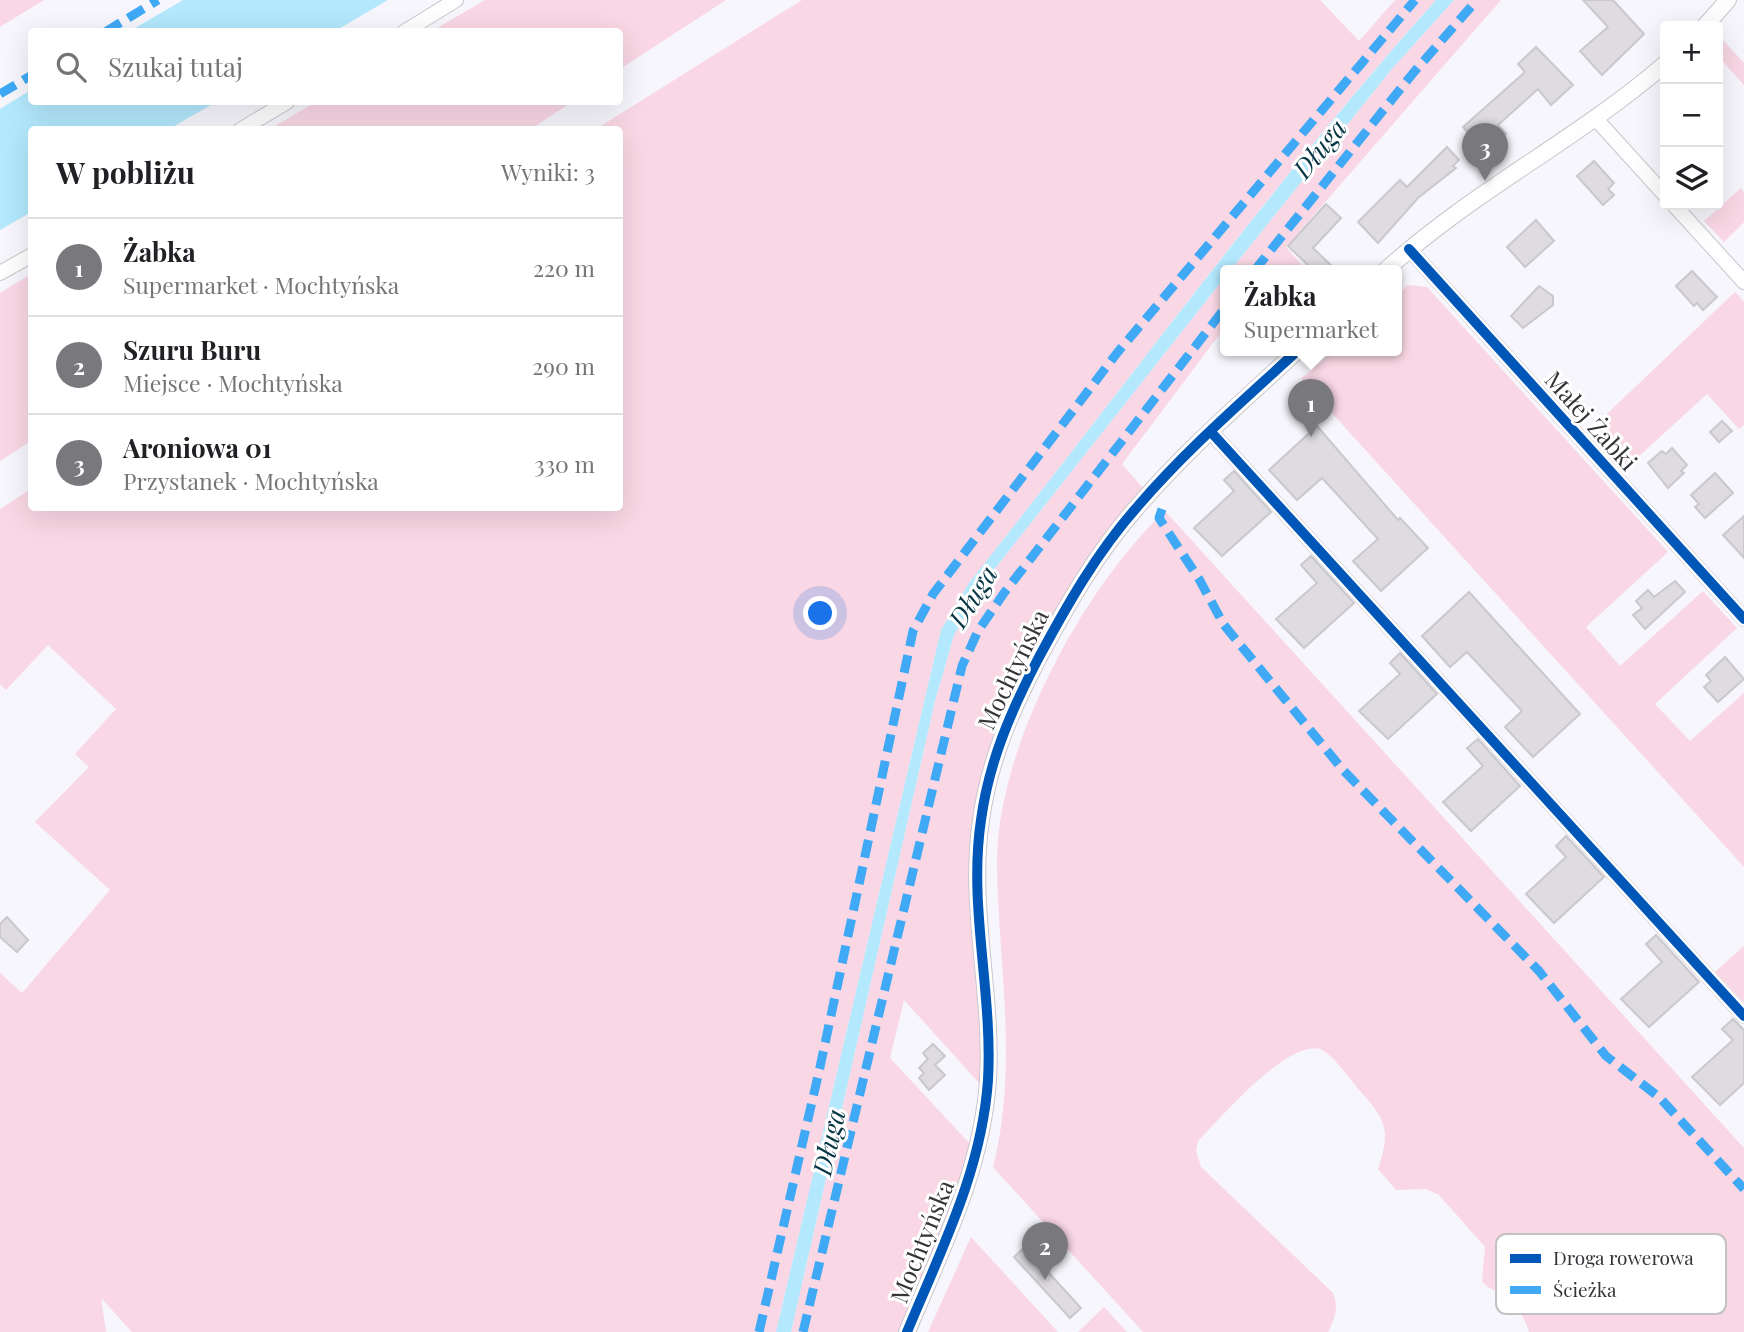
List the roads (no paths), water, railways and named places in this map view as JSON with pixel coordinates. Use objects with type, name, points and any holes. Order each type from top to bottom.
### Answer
[{"type":"street","points":[[410,28],[456,0]]},
{"type":"street","points":[[1709,21],[1728,0]]},
{"type":"street","points":[[1391,265],[1409,248],[1595,118],[1660,68]]},
{"type":"street","points":[[247,126],[282,105]]},
{"type":"street","points":[[1595,118],[1660,190]]},
{"type":"street","points":[[1679,210],[1744,282]]},
{"type":"street","name":"Małej Żabki","points":[[1409,248],[1744,619]]},
{"type":"street","points":[[0,273],[28,257]]},
{"type":"street","name":"Mochtyńska","points":[[907,1332],[965,1194],[984,1117],[988,1031],[978,855],[987,784],[999,742],[1015,703],[1056,625],[1097,559],[1138,506],[1292,356]]},
{"type":"street","points":[[1211,432],[1744,1016]]},
{"type":"water","points":[[183,0],[388,0],[340,28],[135,28]]},
{"type":"water","name":"Długa","points":[[1436,0],[1454,0],[1391,70],[1235,265],[1220,265],[1220,283],[989,576],[954,635],[935,701],[791,1332],[776,1332],[941,630],[969,583],[1198,288],[1375,70]]},
{"type":"water","points":[[28,92],[28,105],[211,105],[174,126],[28,126],[28,214],[0,230],[0,109]]},
{"type":"place","name":"Aroniowa 01","points":[[1485,181]]},
{"type":"place","name":"Żabka","points":[[1311,437]]},
{"type":"place","name":"Szuru Buru","points":[[1045,1280]]}]
